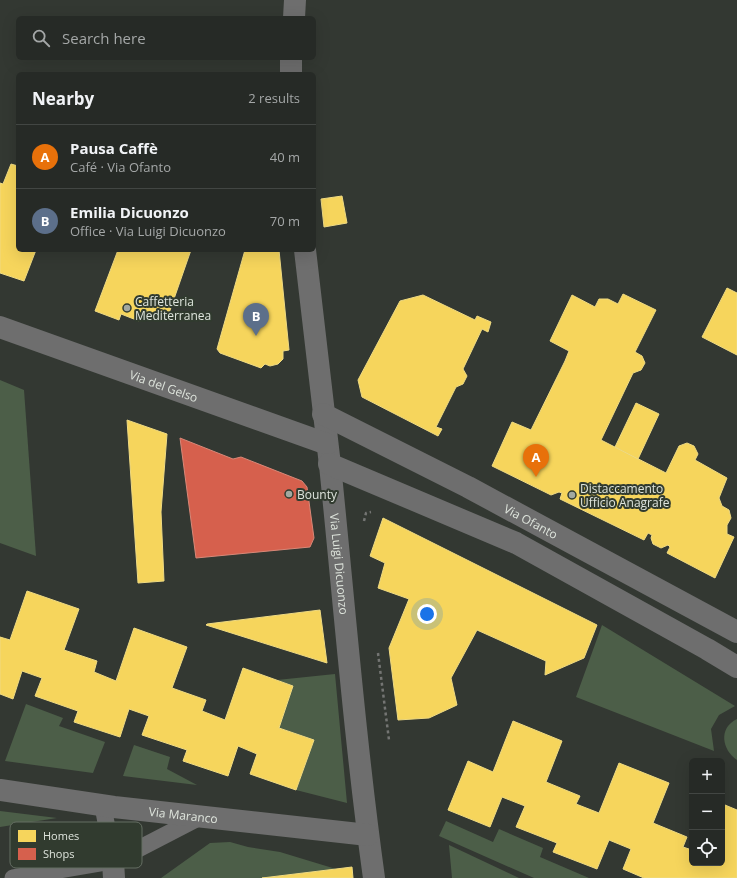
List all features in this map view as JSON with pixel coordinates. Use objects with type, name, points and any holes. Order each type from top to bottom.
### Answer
[{"type":"street","points":[[294,16],[295,0]]},
{"type":"street","points":[[291,60],[291,72]]},
{"type":"street","name":"Via Luigi Dicuonzo","points":[[305,252],[368,835],[374,878]]},
{"type":"street","name":"Via del Gelso","points":[[0,327],[328,454]]},
{"type":"street","name":"Via Ofanto","points":[[323,414],[468,487],[728,627]]},
{"type":"street","points":[[328,454],[516,543],[737,667]]},
{"type":"street","points":[[707,649],[728,627]]},
{"type":"street","name":"Via Maranco","points":[[0,790],[103,806],[368,835]]},
{"type":"lane","points":[[103,806],[106,822]]},
{"type":"lane","points":[[142,847],[202,816]]},
{"type":"lane","points":[[13,878],[113,869]]},
{"type":"path","points":[[364,526],[366,514],[372,512]]},
{"type":"path","points":[[377,648],[389,740]]},
{"type":"green space","points":[[0,380],[24,390],[36,556],[0,543]]},
{"type":"green space","points":[[602,625],[735,706],[719,715],[711,729],[714,751],[576,697]]},
{"type":"green space","points":[[335,674],[347,803],[296,790],[314,740],[279,728],[293,686],[277,680]]},
{"type":"green space","points":[[26,704],[63,718],[59,726],[105,742],[93,773],[5,761]]},
{"type":"green space","points":[[737,719],[737,760],[728,751],[724,739],[727,728]]},
{"type":"green space","points":[[134,745],[170,757],[167,769],[197,785],[123,776]]},
{"type":"green space","points":[[0,811],[57,818],[32,822],[10,822],[10,825],[0,827]]},
{"type":"green space","points":[[446,821],[493,842],[499,829],[543,848],[540,857],[589,878],[534,878],[439,836]]},
{"type":"green space","points":[[230,842],[248,847],[280,852],[336,869],[262,878],[161,878],[210,843]]},
{"type":"green space","points":[[449,845],[519,878],[452,878]]},
{"type":"building: Homes","points":[[11,164],[16,165],[16,252],[35,252],[24,281],[0,273],[0,183],[3,184]]},
{"type":"building: Homes","points":[[342,196],[347,223],[324,227],[321,199]]},
{"type":"building: Homes","points":[[117,252],[190,252],[167,319],[143,311],[139,321],[121,314],[119,320],[95,311]]},
{"type":"building: Homes","points":[[244,252],[279,252],[289,350],[283,351],[283,359],[278,364],[270,366],[265,364],[261,368],[220,353],[217,349]]},
{"type":"building: Homes","points":[[727,288],[737,293],[737,355],[702,337]]},
{"type":"building: Homes","points":[[623,294],[656,310],[635,352],[642,356],[645,363],[641,370],[633,373],[601,440],[666,473],[679,446],[687,443],[694,446],[698,454],[695,460],[727,478],[719,498],[722,506],[729,510],[731,518],[727,525],[727,534],[734,537],[715,578],[667,553],[670,547],[668,545],[661,548],[653,544],[651,538],[652,535],[648,533],[644,540],[560,499],[562,493],[559,492],[551,495],[492,466],[512,422],[531,430],[565,361],[569,351],[550,341],[572,295],[595,307],[599,299],[608,299],[618,304]]},
{"type":"building: Homes","points":[[423,295],[475,320],[477,316],[491,322],[488,332],[482,329],[463,369],[467,376],[463,384],[456,387],[436,427],[442,429],[438,436],[362,397],[358,380],[400,301]]},
{"type":"building: Homes","points":[[636,403],[659,414],[638,459],[615,447]]},
{"type":"building: Homes","points":[[127,420],[167,434],[161,512],[164,581],[138,583]]},
{"type":"building: Homes","points":[[383,518],[597,625],[584,658],[545,675],[546,661],[477,630],[451,678],[457,705],[429,718],[398,720],[389,648],[409,599],[378,588],[385,563],[370,556]]},
{"type":"building: Homes","points":[[27,591],[79,609],[64,650],[97,661],[94,672],[116,681],[134,628],[187,647],[172,688],[206,700],[202,711],[225,720],[243,668],[293,686],[279,728],[314,740],[296,790],[250,774],[257,754],[238,746],[228,776],[183,761],[187,750],[142,735],[149,716],[129,709],[120,737],[74,722],[78,711],[35,696],[42,678],[22,671],[13,699],[0,694],[0,637],[10,640]]},
{"type":"building: Homes","points":[[320,610],[327,663],[206,625],[207,624]]},
{"type":"building: Homes","points":[[513,721],[562,741],[546,782],[580,796],[576,804],[599,813],[619,763],[669,783],[653,823],[687,837],[683,847],[689,849],[689,866],[725,866],[725,805],[737,810],[737,878],[644,878],[623,869],[631,849],[609,840],[597,869],[553,852],[557,843],[516,827],[525,806],[502,797],[490,827],[448,810],[468,761],[493,772]]},
{"type":"building: Homes","points":[[352,867],[353,878],[262,878],[336,869]]},
{"type":"building: Shops","points":[[180,438],[233,459],[241,457],[302,481],[307,487],[314,538],[310,547],[196,558]]},
{"type":"place","name":"Caffetteria Mediterranea","points":[[127,308]]},
{"type":"place","name":"Emilia Dicuonzo","points":[[256,336]]},
{"type":"place","name":"Pausa Caffè","points":[[536,477]]},
{"type":"place","name":"Bounty","points":[[289,494]]},
{"type":"place","name":"Distaccamento Ufficio Anagrafe","points":[[572,495]]}]
